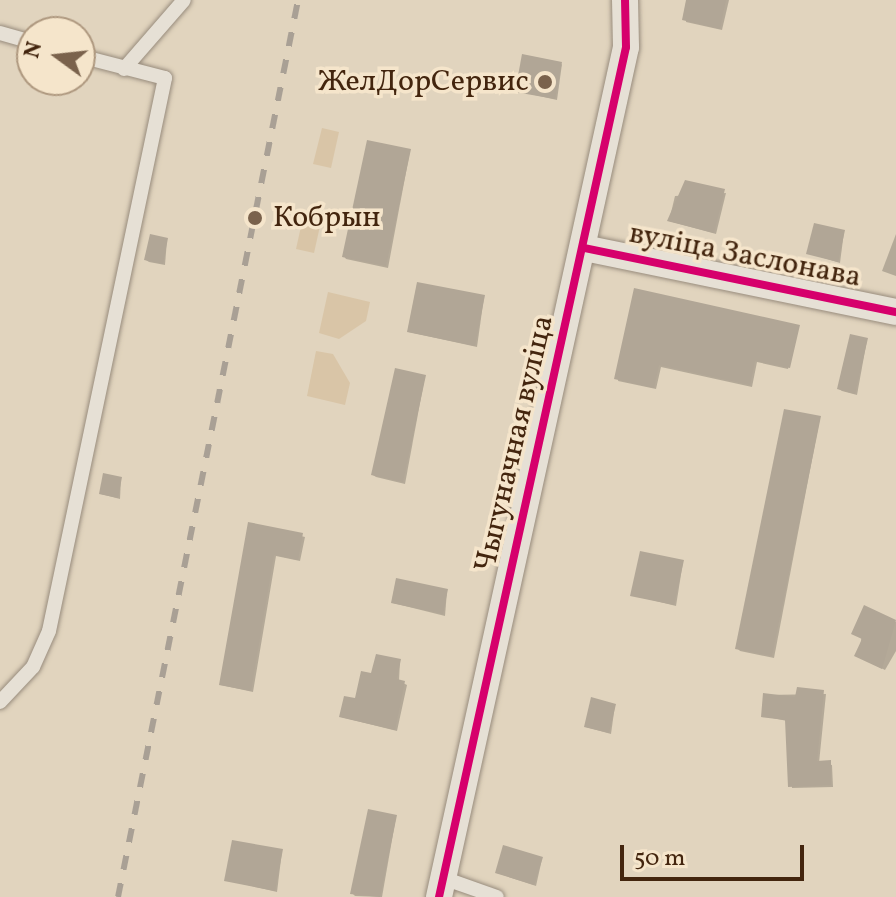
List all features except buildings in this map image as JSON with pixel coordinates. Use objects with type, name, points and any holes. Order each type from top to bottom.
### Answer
[{"type":"street","name":"Чыгуначная вуліца","points":[[441,888],[626,47],[625,0]]},
{"type":"street","name":"вуліца Заслонава","points":[[584,248],[896,312]]},
{"type":"lane","points":[[124,69],[184,0]]},
{"type":"lane","points":[[0,702],[33,667],[49,631],[165,78],[96,61]]},
{"type":"lane","points":[[441,888],[497,897]]},
{"type":"shaded area","points":[[322,128],[339,132],[331,168],[313,164]]},
{"type":"shaded area","points":[[304,213],[322,217],[314,253],[296,249]]},
{"type":"shaded area","points":[[328,292],[370,302],[366,321],[339,339],[319,333]]},
{"type":"shaded area","points":[[316,351],[333,354],[350,383],[345,405],[307,396]]},
{"type":"railway","points":[[118,897],[298,0]]},
{"type":"cycle path","points":[[439,897],[626,47],[625,0]]},
{"type":"cycle path","points":[[584,248],[896,312]]},
{"type":"place","name":"ЖелДорСервис","points":[[545,82]]},
{"type":"place","name":"Кобрын","points":[[255,218]]}]
